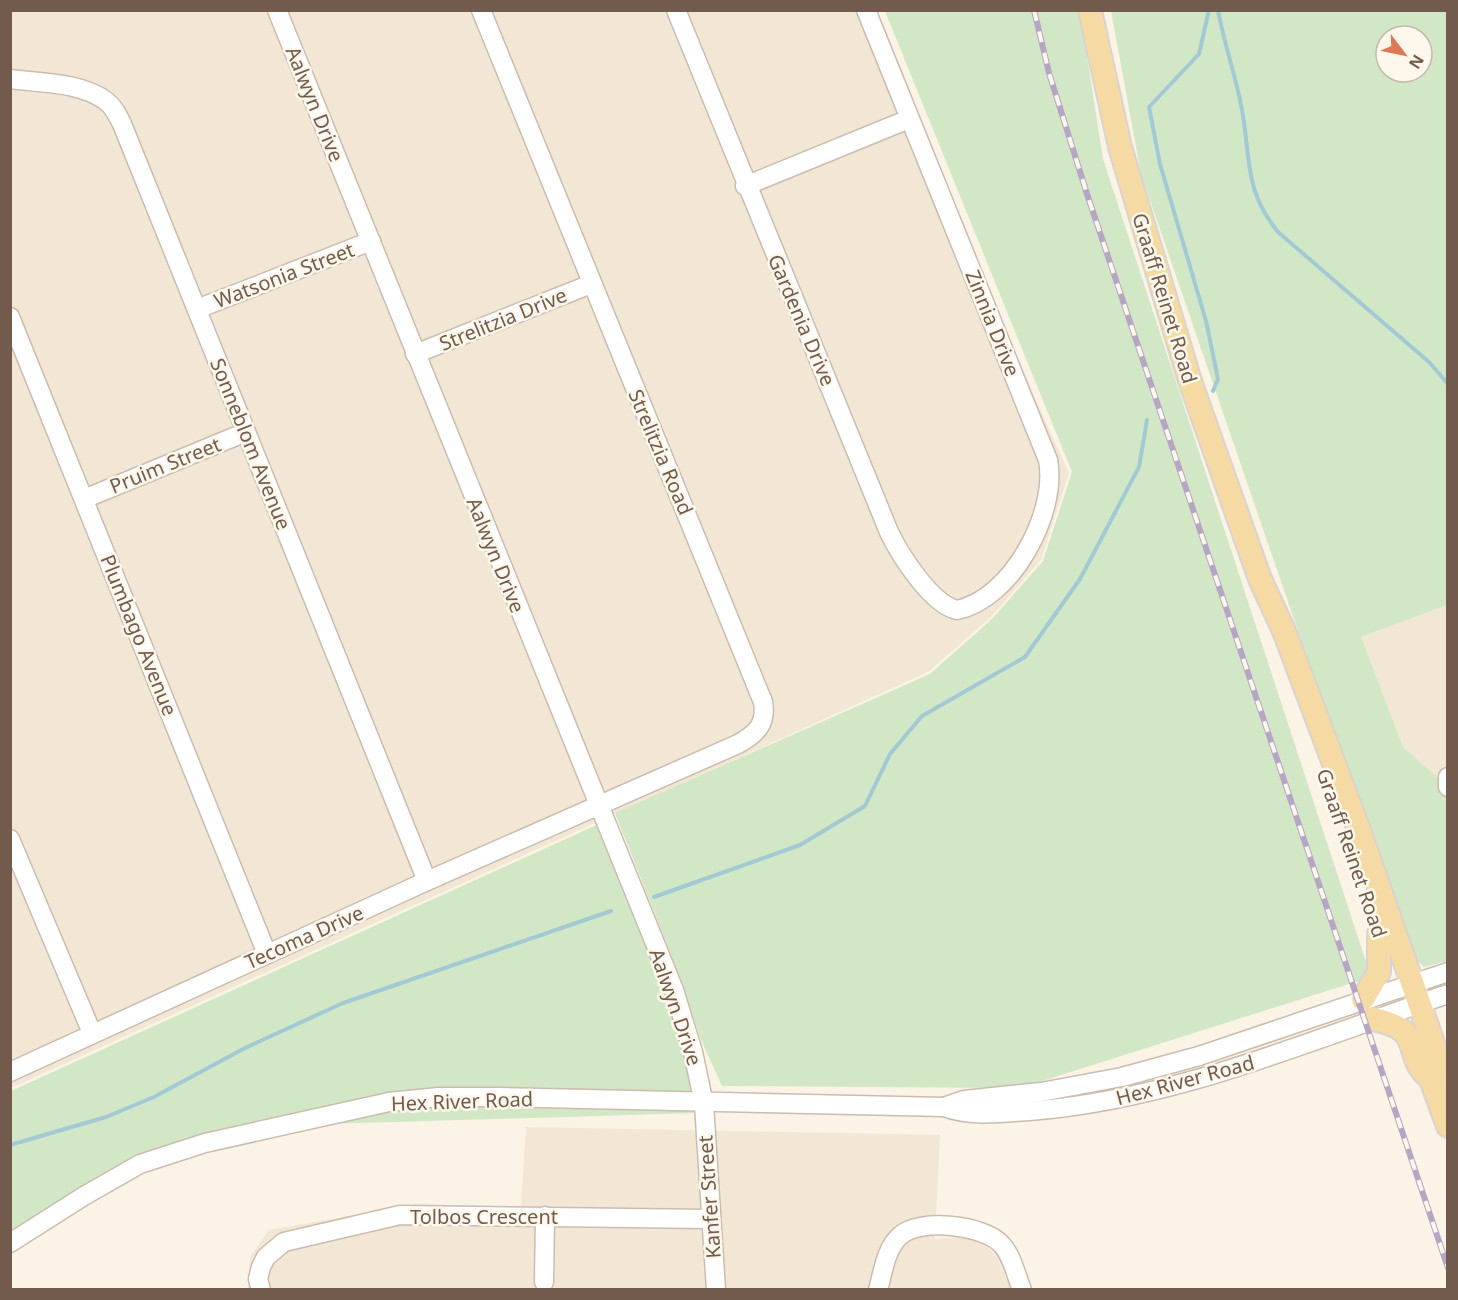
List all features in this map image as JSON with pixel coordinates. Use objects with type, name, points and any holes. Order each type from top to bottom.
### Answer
[{"type":"main road","name":"Graaff Reinet Road","points":[[1090,10],[1120,147],[1190,381],[1260,579],[1284,631],[1315,713],[1439,1082],[1448,1126]]},
{"type":"main road","name":"Graaff Reinet Road","points":[[1260,579],[1267,608],[1379,934],[1405,984]]},
{"type":"main road","points":[[1363,999],[1378,972],[1379,934]]},
{"type":"main road","points":[[1373,1020],[1391,1023],[1404,1031],[1413,1043],[1422,1070],[1439,1082]]},
{"type":"street","name":"Aalwyn Drive","points":[[277,10],[674,990],[693,1052],[704,1104]]},
{"type":"street","name":"Strelitzia Road","points":[[481,10],[591,284],[683,502],[765,711],[761,726],[750,737],[599,807]]},
{"type":"street","name":"Gardenia Drive","points":[[676,10],[889,532],[906,561],[928,588],[945,605],[957,610]]},
{"type":"street","name":"Zinnia Drive","points":[[866,10],[1048,460],[1050,472],[1048,490],[1039,522],[1024,558],[975,603],[957,610]]},
{"type":"street","name":"Sonneblom Avenue","points":[[10,79],[81,90],[107,101],[113,108],[197,309],[427,881]]},
{"type":"street","points":[[746,186],[909,119]]},
{"type":"street","name":"Watsonia Street","points":[[197,309],[371,241]]},
{"type":"street","name":"Strelitzia Drive","points":[[415,354],[591,284]]},
{"type":"street","name":"Plumbago Avenue","points":[[10,317],[267,954]]},
{"type":"street","name":"Pruim Street","points":[[84,498],[246,432]]},
{"type":"street","name":"Tecoma Drive","points":[[10,1072],[427,881],[599,807]]},
{"type":"street","points":[[10,839],[17,875],[92,1033]]},
{"type":"street","name":"Hex River Road","points":[[10,1243],[140,1164],[205,1143],[346,1110],[389,1102],[439,1097],[944,1107],[964,1100],[1041,1092],[1122,1077],[1199,1056],[1405,984],[1448,972]]},
{"type":"street","name":"Hex River Road","points":[[944,1107],[962,1114],[992,1114],[1045,1110],[1149,1094],[1201,1079],[1448,994]]},
{"type":"street","name":"Kanfer Street","points":[[704,1104],[716,1290]]},
{"type":"street","name":"Tolbos Crescent","points":[[261,1290],[258,1278],[261,1267],[266,1257],[284,1242],[415,1214],[710,1219]]},
{"type":"street","points":[[544,1282],[545,1216]]},
{"type":"street","points":[[878,1290],[895,1242],[912,1228],[925,1226],[972,1229],[995,1239],[1008,1254],[1022,1290]]},
{"type":"shaded area","points":[[10,11],[866,11],[909,119],[1069,473],[1041,560],[991,617],[928,672],[11,1088]]},
{"type":"shaded area","points":[[1447,605],[1447,786],[1403,747],[1361,637]]},
{"type":"shaded area","points":[[526,1127],[940,1135],[935,1239],[979,1235],[997,1258],[1012,1289],[249,1290],[250,1257],[269,1230],[417,1204],[521,1207]]},
{"type":"green space","points":[[885,11],[1080,11],[1103,159],[1371,977],[1020,1088],[722,1086],[701,1040],[681,980],[615,813],[930,674],[992,619],[1043,561],[1072,472]]},
{"type":"green space","points":[[1111,11],[1447,11],[1447,605],[1361,637],[1403,747],[1447,786],[1447,961],[1424,967],[1408,951],[1141,174]]},
{"type":"green space","points":[[603,822],[685,1048],[697,1113],[231,1127],[11,1238],[11,1091]]},
{"type":"waterway","points":[[1209,10],[1199,54],[1149,107],[1160,164],[1206,321],[1218,379],[1213,391]]},
{"type":"waterway","points":[[1218,10],[1239,97],[1254,188],[1267,217],[1278,232],[1429,362],[1448,384]]},
{"type":"waterway","points":[[654,897],[800,845],[865,806],[890,754],[922,716],[1025,657],[1080,579],[1139,467],[1147,420]]},
{"type":"waterway","points":[[10,1145],[106,1117],[154,1097],[245,1048],[343,1003],[611,911]]},
{"type":"railway","points":[[1034,10],[1049,73],[1088,197],[1448,1268]]}]
